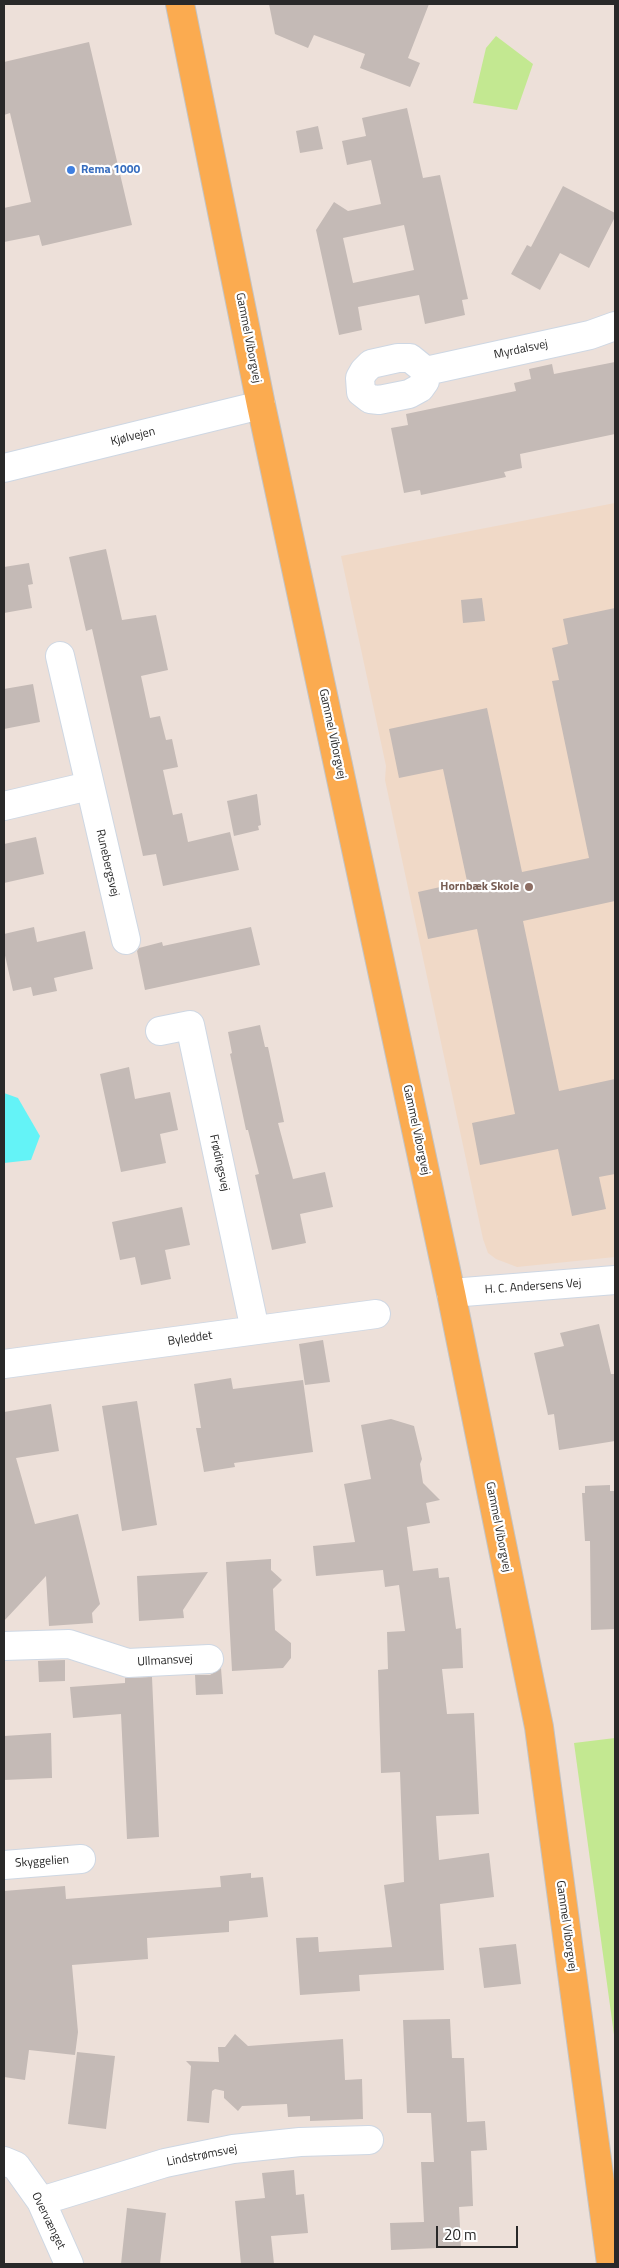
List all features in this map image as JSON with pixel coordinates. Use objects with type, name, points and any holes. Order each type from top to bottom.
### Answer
[{"type":"main road","name":"Gammel Viborgvej","points":[[180,4],[261,405],[451,1293],[539,1727],[611,2264]]},
{"type":"street","name":"Myrdalsvej","points":[[426,371],[590,335],[615,326]]},
{"type":"street","name":"Kjølvejen","points":[[4,468],[261,405]]},
{"type":"street","name":"Runebergsvej","points":[[60,656],[126,940]]},
{"type":"street","points":[[4,806],[89,786]]},
{"type":"street","name":"Frødingsvej","points":[[160,1031],[190,1025],[255,1330]]},
{"type":"street","name":"H. C. Andersens Vej","points":[[451,1293],[615,1280]]},
{"type":"street","name":"Byleddet","points":[[4,1364],[376,1314]]},
{"type":"street","name":"Ullmansvej","points":[[4,1646],[69,1644],[128,1663],[210,1659]]},
{"type":"street","name":"Skyggelien","points":[[4,1865],[81,1859]]},
{"type":"street","name":"Lindstrømsvej","points":[[40,2201],[165,2163],[233,2149],[300,2142],[368,2140]]},
{"type":"street","name":"Overvænget","points":[[4,2161],[16,2166],[40,2201],[69,2264]]},
{"type":"shaded area","points":[[615,503],[615,1257],[517,1267],[496,1259],[488,1253],[483,1239],[385,780],[386,766],[341,556]]},
{"type":"green space","points":[[496,36],[533,64],[517,110],[473,103],[486,48]]},
{"type":"green space","points":[[615,1738],[615,2042],[574,1743]]},
{"type":"water","points":[[4,1093],[18,1098],[40,1136],[31,1160],[4,1163]]},
{"type":"building","points":[[269,4],[429,4],[408,58],[420,63],[410,87],[360,68],[365,54],[314,35],[308,48],[275,34]]},
{"type":"building","name":"Rema 1000","points":[[89,42],[132,225],[42,246],[39,235],[4,242],[4,208],[31,202],[10,113],[4,115],[4,62]]},
{"type":"building","points":[[407,108],[423,178],[440,175],[468,299],[462,300],[465,315],[425,324],[419,295],[358,307],[362,330],[339,335],[316,230],[334,202],[348,211],[381,204],[371,160],[347,165],[342,141],[366,136],[362,118]],"holes":[[[404,225],[414,270],[353,283],[343,238]]]},
{"type":"building","points":[[318,126],[323,149],[300,153],[296,131]]},
{"type":"building","points":[[563,186],[615,213],[615,217],[589,268],[560,253],[540,290],[511,274],[527,245],[531,247]]},
{"type":"building","points":[[615,362],[615,434],[520,454],[522,468],[504,472],[506,477],[421,495],[420,490],[404,493],[391,428],[408,425],[406,414],[516,391],[514,383],[531,379],[529,369],[552,364],[554,374]]},
{"type":"building","points":[[106,549],[122,620],[156,615],[168,670],[141,676],[150,718],[160,716],[166,740],[172,739],[178,767],[163,770],[173,815],[182,813],[188,842],[230,832],[239,870],[163,886],[156,854],[143,856],[92,629],[86,631],[69,557]]},
{"type":"building","points":[[29,563],[33,584],[28,585],[32,608],[4,613],[4,567]]},
{"type":"building","points":[[482,598],[485,621],[463,623],[461,600]]},
{"type":"building","name":"Hornbæk Skole","points":[[615,608],[615,901],[523,921],[559,1091],[615,1079],[615,1174],[599,1177],[606,1209],[572,1216],[558,1149],[480,1165],[472,1123],[515,1114],[477,929],[428,939],[418,892],[467,881],[443,769],[399,778],[389,729],[487,708],[522,872],[589,858],[552,681],[559,680],[552,648],[568,644],[563,619]]},
{"type":"building","points":[[33,684],[40,722],[4,729],[4,689]]},
{"type":"building","points":[[257,794],[261,825],[258,826],[259,830],[234,836],[227,801]]},
{"type":"building","points":[[36,837],[44,874],[4,883],[4,844]]},
{"type":"building","points":[[34,927],[37,942],[85,931],[93,969],[54,978],[57,991],[33,996],[31,987],[13,991],[4,951],[4,934]]},
{"type":"building","points":[[251,927],[260,965],[145,990],[137,951],[139,948],[162,942],[163,946]]},
{"type":"building","points":[[260,1025],[265,1047],[268,1047],[284,1122],[278,1123],[293,1179],[325,1172],[333,1207],[300,1214],[306,1243],[272,1250],[255,1175],[259,1174],[248,1130],[246,1130],[230,1054],[232,1053],[228,1032]]},
{"type":"building","points":[[129,1067],[135,1099],[170,1092],[178,1130],[160,1134],[166,1163],[121,1172],[100,1074]]},
{"type":"building","points":[[182,1207],[190,1245],[165,1250],[171,1279],[141,1285],[135,1257],[120,1260],[112,1222]]},
{"type":"building","points":[[599,1324],[611,1374],[615,1374],[615,1441],[559,1450],[554,1414],[548,1415],[534,1353],[564,1346],[560,1333]]},
{"type":"building","points":[[323,1340],[330,1382],[305,1385],[299,1344]]},
{"type":"building","points":[[231,1378],[233,1389],[303,1380],[313,1452],[234,1463],[235,1467],[204,1472],[196,1428],[201,1428],[194,1384]]},
{"type":"building","points":[[137,1401],[157,1525],[122,1531],[102,1406]]},
{"type":"building","points":[[51,1404],[59,1451],[16,1458],[35,1524],[78,1514],[100,1604],[92,1613],[93,1623],[49,1626],[46,1576],[4,1621],[4,1412]]},
{"type":"building","points":[[391,1419],[414,1426],[422,1459],[420,1464],[423,1483],[440,1500],[426,1503],[430,1523],[407,1527],[413,1571],[438,1568],[439,1578],[449,1577],[456,1629],[461,1628],[463,1668],[442,1669],[447,1714],[474,1713],[479,1814],[436,1816],[439,1860],[489,1853],[494,1897],[440,1904],[444,1970],[359,1975],[360,1991],[300,1995],[296,1938],[318,1937],[319,1952],[392,1947],[384,1885],[404,1882],[400,1772],[381,1773],[378,1670],[388,1669],[387,1632],[405,1631],[399,1585],[385,1587],[383,1570],[316,1576],[313,1546],[355,1542],[344,1484],[371,1479],[361,1425]]},
{"type":"building","points":[[610,1485],[610,1491],[614,1491],[615,1514],[615,1629],[591,1630],[590,1541],[585,1541],[582,1493],[585,1493],[585,1486]]},
{"type":"building","points":[[271,1559],[271,1570],[282,1580],[273,1589],[275,1630],[291,1643],[291,1658],[283,1668],[232,1671],[226,1562]]},
{"type":"building","points":[[208,1572],[183,1610],[184,1618],[139,1621],[137,1576]]},
{"type":"building","points":[[65,1660],[65,1681],[39,1682],[38,1661]]},
{"type":"building","points":[[221,1668],[223,1694],[196,1695],[195,1675],[210,1675]]},
{"type":"building","points":[[152,1677],[159,1837],[127,1839],[121,1714],[73,1718],[70,1687],[125,1683],[125,1678]]},
{"type":"building","points":[[51,1733],[52,1778],[4,1780],[4,1736]]},
{"type":"building","points":[[251,1873],[251,1878],[263,1877],[268,1917],[229,1921],[229,1932],[147,1938],[148,1959],[72,1965],[78,2032],[75,2055],[29,2050],[25,2080],[4,2077],[4,1891],[65,1886],[66,1899],[221,1887],[220,1876]]},
{"type":"building","points":[[516,1944],[521,1984],[484,1988],[479,1948]]},
{"type":"building","points":[[450,2019],[452,2058],[464,2058],[467,2122],[485,2121],[487,2150],[471,2151],[473,2206],[459,2207],[461,2247],[391,2250],[390,2223],[424,2222],[421,2162],[434,2162],[431,2113],[407,2113],[403,2020]]},
{"type":"building","points":[[235,2034],[248,2046],[343,2039],[345,2080],[362,2079],[363,2119],[310,2121],[310,2116],[288,2117],[287,2104],[242,2106],[238,2111],[224,2098],[224,2091],[215,2089],[212,2091],[209,2123],[187,2121],[191,2066],[186,2061],[219,2062],[218,2047],[225,2047]]},
{"type":"building","points":[[77,2052],[115,2056],[106,2129],[68,2124]]},
{"type":"building","points":[[294,2170],[296,2195],[304,2194],[308,2233],[271,2236],[274,2264],[241,2264],[235,2201],[265,2198],[262,2173]]},
{"type":"building","points":[[127,2208],[166,2213],[160,2264],[121,2264]]},
{"type":"place","name":"Rema 1000","points":[[71,170]]},
{"type":"place","name":"Hornbæk Skole","points":[[529,887]]}]
